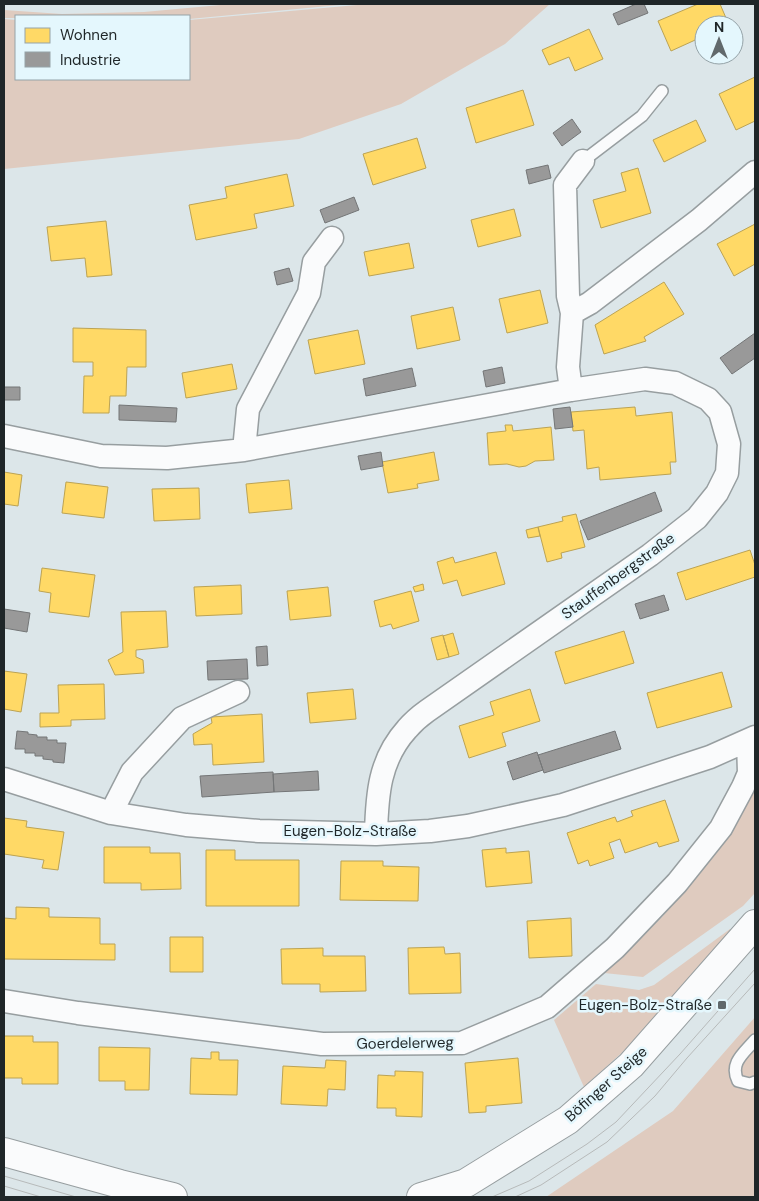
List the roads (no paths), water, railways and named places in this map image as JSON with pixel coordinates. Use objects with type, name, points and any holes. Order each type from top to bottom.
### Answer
[{"type":"street","points":[[571,390],[568,367],[572,313],[568,296],[565,184],[583,161]]},
{"type":"street","points":[[572,313],[598,298],[699,220],[755,172]]},
{"type":"street","points":[[244,450],[248,409],[309,293],[314,262],[332,238]]},
{"type":"street","name":"Stauffenbergstraße","points":[[4,436],[101,456],[167,458],[244,450],[571,390],[645,379],[676,383],[708,399],[720,412],[729,444],[727,474],[717,493],[697,518],[650,555],[427,710],[406,729],[387,759],[377,794],[376,834]]},
{"type":"street","points":[[111,813],[132,772],[182,718],[238,692]]},
{"type":"street","name":"Eugen-Bolz-Straße","points":[[4,779],[111,813],[186,825],[259,831],[376,834],[430,831],[468,826],[563,805],[710,757],[751,739]]},
{"type":"street","name":"Goerdelerweg","points":[[4,1001],[78,1013],[322,1044],[462,1043],[547,1007],[615,948],[677,883],[721,828],[743,787],[749,772],[751,739]]},
{"type":"street","name":"Böfinger Steige","points":[[421,1197],[466,1183],[568,1120],[631,1065],[755,924]]},
{"type":"street","points":[[4,1152],[173,1197]]},
{"type":"lane","points":[[583,161],[642,116],[662,91]]},
{"type":"lane","points":[[753,1083],[738,1081],[733,1072],[735,1063],[755,1040]]},
{"type":"tram line","points":[[492,1197],[529,1181],[587,1144],[616,1122],[680,1054],[755,969]]},
{"type":"tram line","points":[[515,1197],[541,1185],[607,1142],[655,1096],[755,983]]},
{"type":"tram line","points":[[4,1176],[76,1197]]},
{"type":"tram line","points":[[4,1186],[41,1197]]},
{"type":"place","name":"Eugen-Bolz-Straße","points":[[722,1005]]}]
